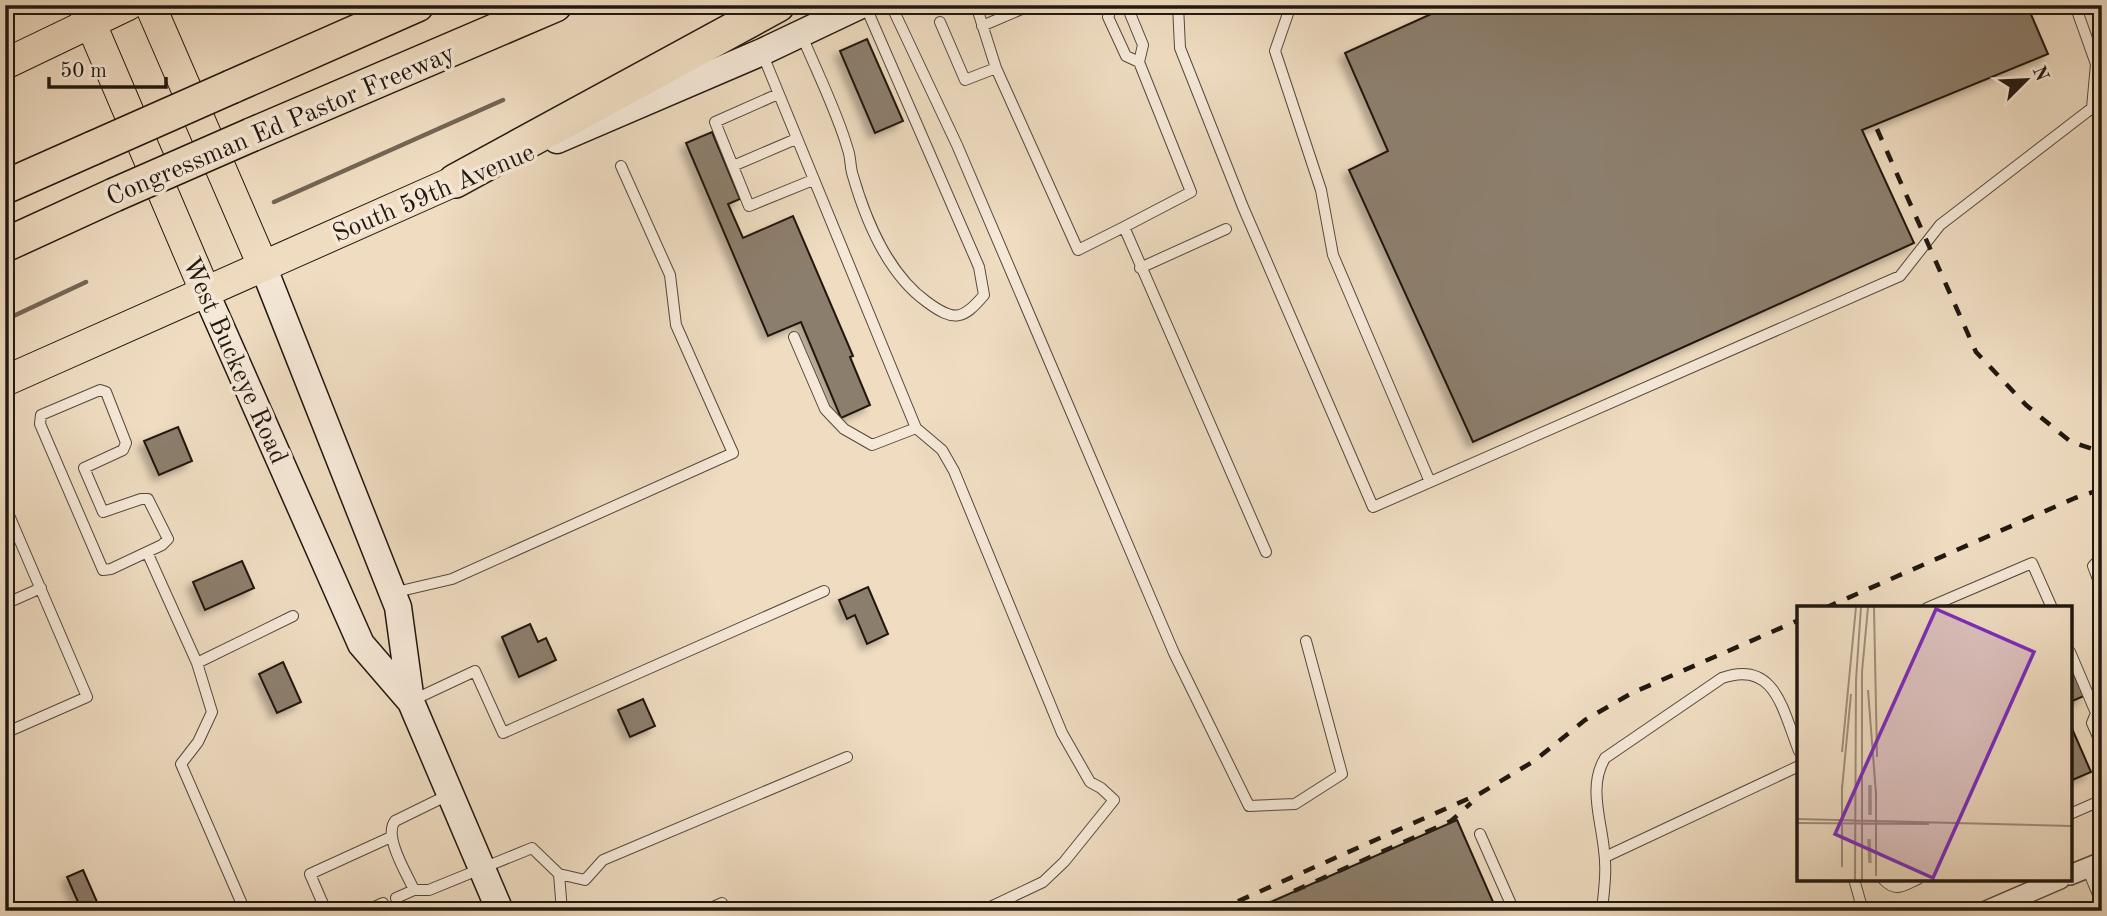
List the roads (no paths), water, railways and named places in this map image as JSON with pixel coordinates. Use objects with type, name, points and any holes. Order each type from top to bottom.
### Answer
[{"type":"highway","name":"Congressman Ed Pastor Freeway","points":[[5,187],[417,5]]},
{"type":"highway","name":"Congressman Ed Pastor Freeway","points":[[5,245],[251,135],[555,5]]},
{"type":"highway","points":[[455,181],[778,5]]},
{"type":"main road","points":[[5,64],[87,14],[128,5]]},
{"type":"main road","name":"West Buckeye Road","points":[[150,5],[263,266],[398,607],[411,702],[500,911]]},
{"type":"main road","name":"South 59th Avenue","points":[[5,381],[455,181],[585,129],[863,5]]},
{"type":"main road","name":"West Buckeye Road","points":[[87,14],[205,291],[361,644],[411,702]]},
{"type":"street","points":[[1986,911],[2055,881]]},
{"type":"lane","points":[[801,34],[848,150],[852,174],[862,202],[889,263],[908,288],[942,313],[957,317],[970,312],[984,295],[979,267],[863,5]]},
{"type":"lane","points":[[891,5],[957,145],[1174,653],[1249,806],[1295,804],[1342,774],[1306,641]]},
{"type":"lane","points":[[976,5],[996,68],[1078,250],[1191,192],[1139,62],[1143,46],[1129,11],[1122,5]]},
{"type":"lane","points":[[982,26],[1031,5]]},
{"type":"lane","points":[[1113,5],[1108,17],[1126,56],[1139,62]]},
{"type":"lane","points":[[1178,5],[1180,48],[1243,207],[1373,507],[1900,276],[1940,225],[2092,108],[2096,64],[2076,5]]},
{"type":"lane","points":[[1292,5],[1275,51],[1321,190],[1333,255],[1430,482]]},
{"type":"lane","points":[[940,22],[965,80],[996,68]]},
{"type":"lane","points":[[762,52],[916,428],[942,450],[954,471],[1062,733],[1090,782],[1114,800],[1064,862],[1043,882],[982,911]]},
{"type":"lane","points":[[778,94],[715,122],[749,206],[813,180]]},
{"type":"lane","points":[[733,166],[796,139]]},
{"type":"lane","points":[[392,594],[452,579],[733,453],[676,325],[670,275],[621,166]]},
{"type":"lane","points":[[1124,227],[1266,552]]},
{"type":"lane","points":[[1140,268],[1226,229]]},
{"type":"lane","points":[[794,337],[825,409],[844,429],[872,445],[916,428]]},
{"type":"lane","points":[[100,390],[107,392],[126,443],[123,450],[84,468],[103,512],[148,499],[168,539],[147,552],[111,569],[103,569],[40,424],[41,415],[100,390]]},
{"type":"lane","points":[[5,506],[87,697],[5,733]]},
{"type":"lane","points":[[147,552],[197,663],[212,712],[198,741],[181,764],[245,911]]},
{"type":"lane","points":[[2102,556],[2093,566],[2102,590]]},
{"type":"lane","points":[[1932,606],[2032,563],[2051,606]]},
{"type":"lane","points":[[5,604],[41,588]]},
{"type":"lane","points":[[411,702],[475,671],[503,733],[824,592]]},
{"type":"lane","points":[[197,663],[293,616]]},
{"type":"lane","points":[[2072,657],[2096,713],[2092,723],[2102,746]]},
{"type":"lane","points":[[1602,911],[1606,877],[1605,857],[1596,796],[1597,771],[1605,758],[1722,678],[1737,673],[1756,675],[1770,685],[1797,746]]},
{"type":"lane","points":[[396,898],[414,890],[429,890],[532,848],[559,874],[585,880],[603,860],[847,757]]},
{"type":"lane","points":[[1605,857],[1797,767]]},
{"type":"lane","points":[[414,890],[391,837],[391,826],[395,821],[450,794]]},
{"type":"lane","points":[[2072,813],[2102,800]]},
{"type":"lane","points":[[1480,835],[1514,911]]},
{"type":"lane","points":[[326,911],[310,874],[391,837]]},
{"type":"lane","points":[[2086,868],[2102,904]]},
{"type":"lane","points":[[559,874],[562,911]]},
{"type":"lane","points":[[1855,881],[1863,911]]},
{"type":"lane","points":[[1885,881],[1891,887],[1897,888],[1913,881]]},
{"type":"lane","points":[[366,911],[383,903]]},
{"type":"lane","points":[[704,911],[722,903]]},
{"type":"waterway","points":[[274,202],[503,100]]},
{"type":"waterway","points":[[5,320],[86,282]]},
{"type":"railway","points":[[1877,129],[1976,352],[2026,405],[2071,442],[2102,452]]},
{"type":"railway","points":[[1830,606],[2075,498],[2102,489]]},
{"type":"railway","points":[[1216,911],[1481,793],[1534,761],[1585,720],[1632,693],[1797,621]]},
{"type":"railway","points":[[1294,891],[1451,821],[1471,803]]}]
